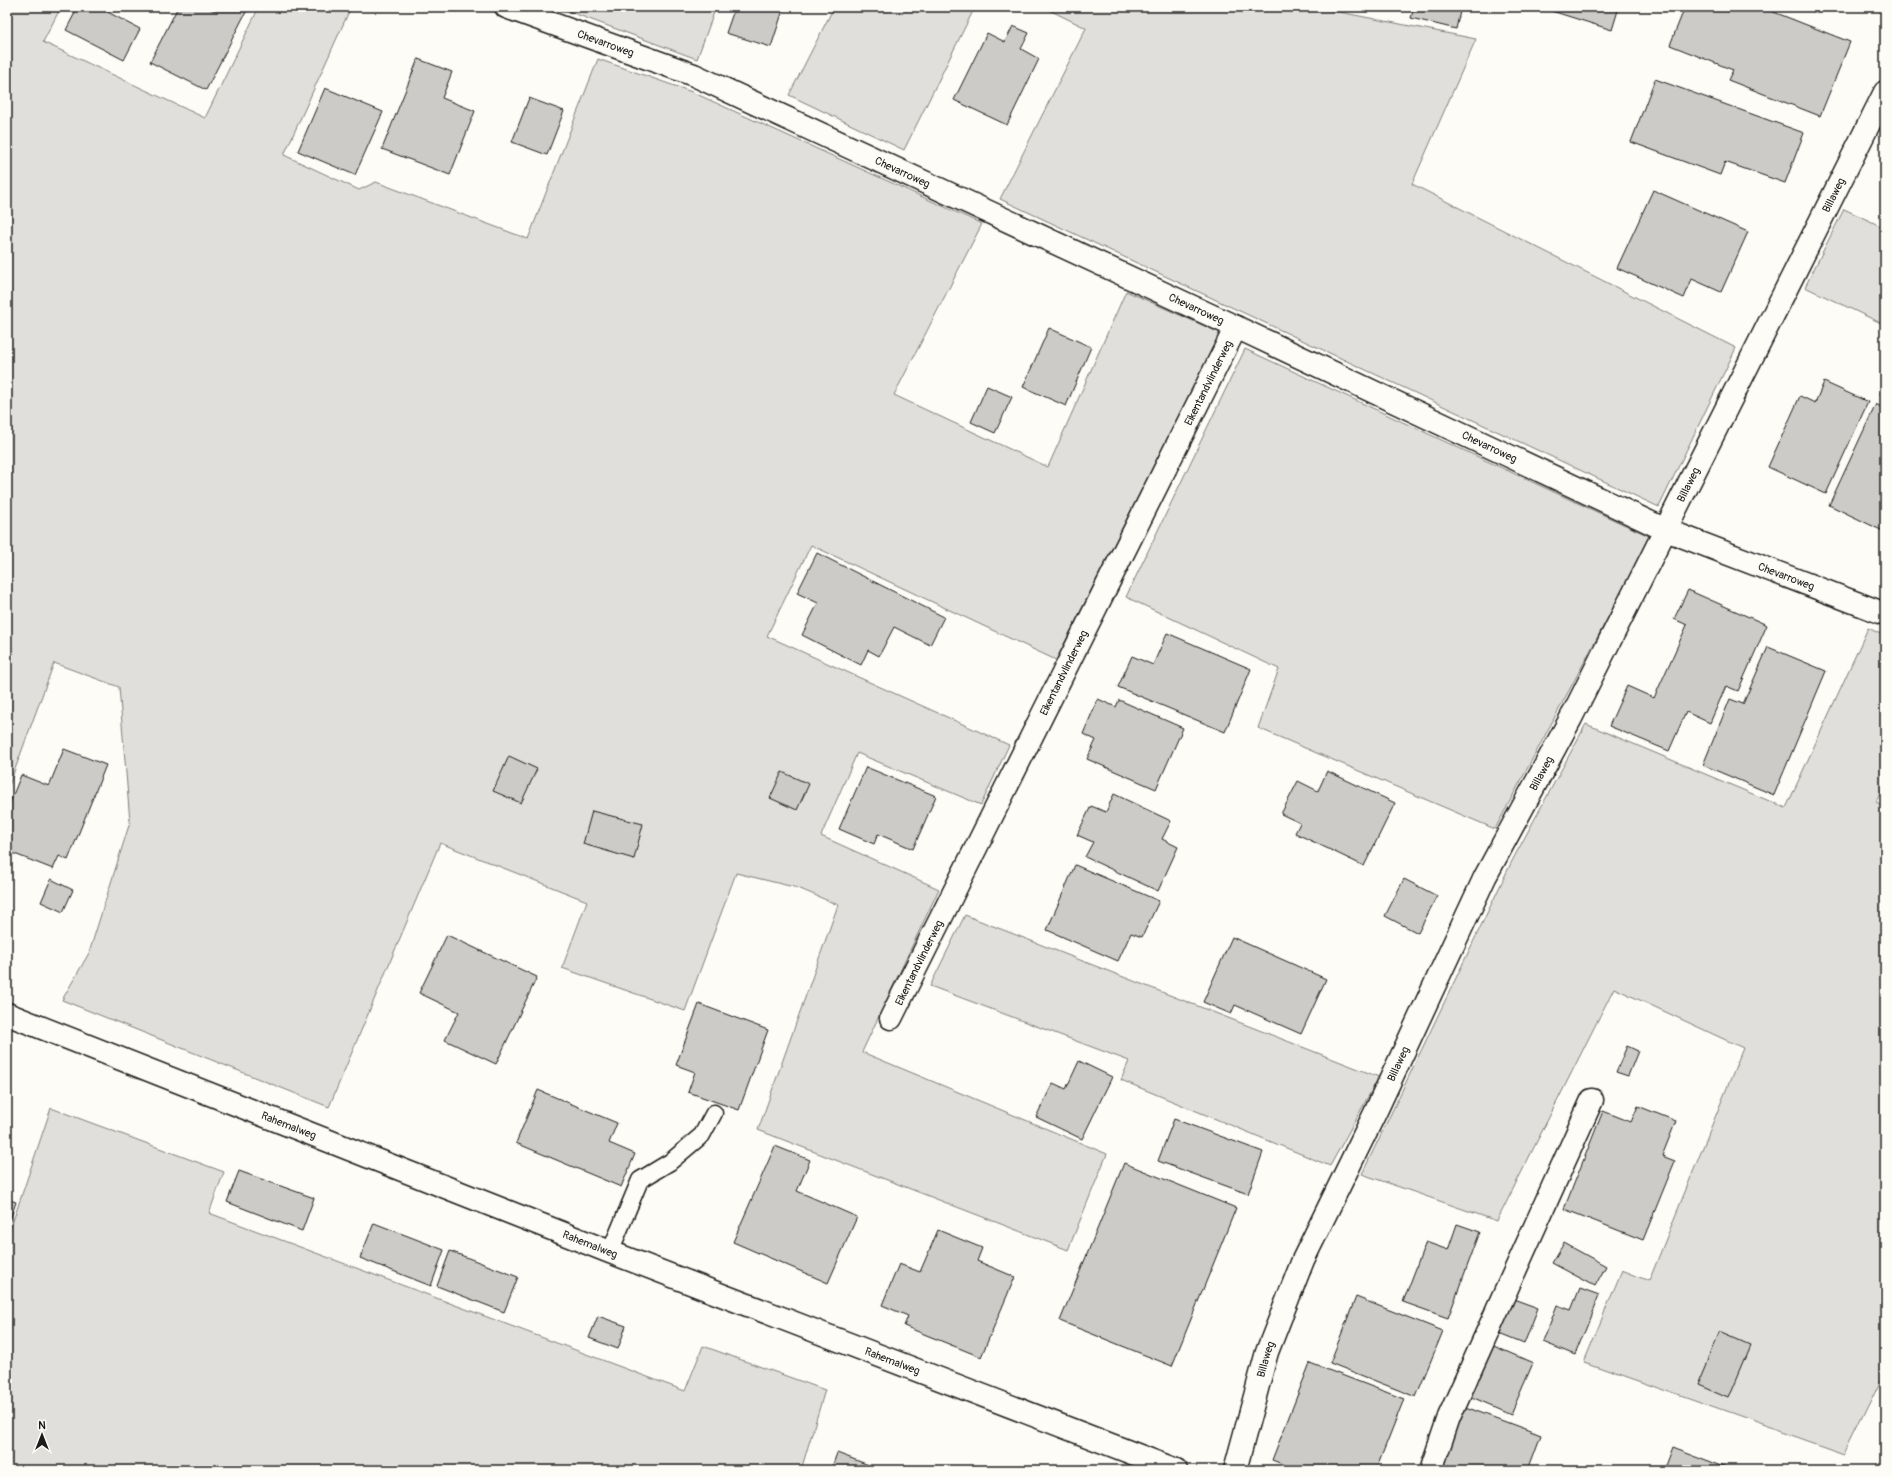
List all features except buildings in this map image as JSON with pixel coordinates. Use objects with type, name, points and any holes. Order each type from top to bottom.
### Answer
[{"type":"street","name":"Chevarroweg","points":[[506,7],[694,75],[1236,327],[1666,530],[1885,614]]},
{"type":"street","name":"Billaweg","points":[[1235,1470],[1267,1352],[1303,1260],[1378,1106],[1485,878],[1571,718],[1885,92]]},
{"type":"street","name":"Eikentandvlinderweg","points":[[891,1018],[1236,327]]},
{"type":"street","name":"Rahemalweg","points":[[7,1014],[610,1252],[1176,1470]]},
{"type":"street","points":[[1431,1470],[1449,1417],[1592,1100]]},
{"type":"lane","points":[[610,1252],[640,1180],[670,1162],[702,1135],[714,1113]]},
{"type":"shaded area","points":[[7,7],[61,7],[43,42],[205,118],[259,7],[351,7],[284,155],[359,190],[376,182],[528,239],[598,59],[692,92],[982,224],[894,395],[1048,467],[1126,291],[1220,333],[1056,660],[811,545],[767,636],[1009,745],[981,805],[857,753],[821,836],[939,889],[862,1052],[1107,1154],[1068,1250],[758,1130],[838,905],[798,888],[736,873],[685,1011],[562,968],[587,901],[440,843],[329,1107],[62,1000],[89,953],[130,822],[119,687],[54,663],[7,791]]},
{"type":"shaded area","points":[[557,7],[716,7],[697,59]]},
{"type":"shaded area","points":[[834,7],[975,7],[904,150],[789,95]]},
{"type":"shaded area","points":[[1043,7],[1314,7],[1476,39],[1412,184],[1736,348],[1659,507],[1000,199],[1086,28]]},
{"type":"shaded area","points":[[1844,209],[1885,228],[1885,325],[1805,287]]},
{"type":"shaded area","points":[[1245,349],[1651,537],[1495,829],[1258,728],[1279,669],[1126,597]]},
{"type":"shaded area","points":[[1868,628],[1885,636],[1885,783],[1876,802],[1885,806],[1885,1372],[1845,1454],[1584,1362],[1622,1270],[1649,1281],[1743,1048],[1614,988],[1497,1221],[1362,1174],[1512,861],[1586,724],[1786,808]]},
{"type":"shaded area","points":[[965,915],[1379,1077],[1330,1166],[1121,1080],[1129,1061],[930,986]]},
{"type":"shaded area","points":[[51,1108],[224,1172],[209,1213],[685,1391],[703,1346],[825,1390],[801,1470],[7,1470],[7,1239]]}]
